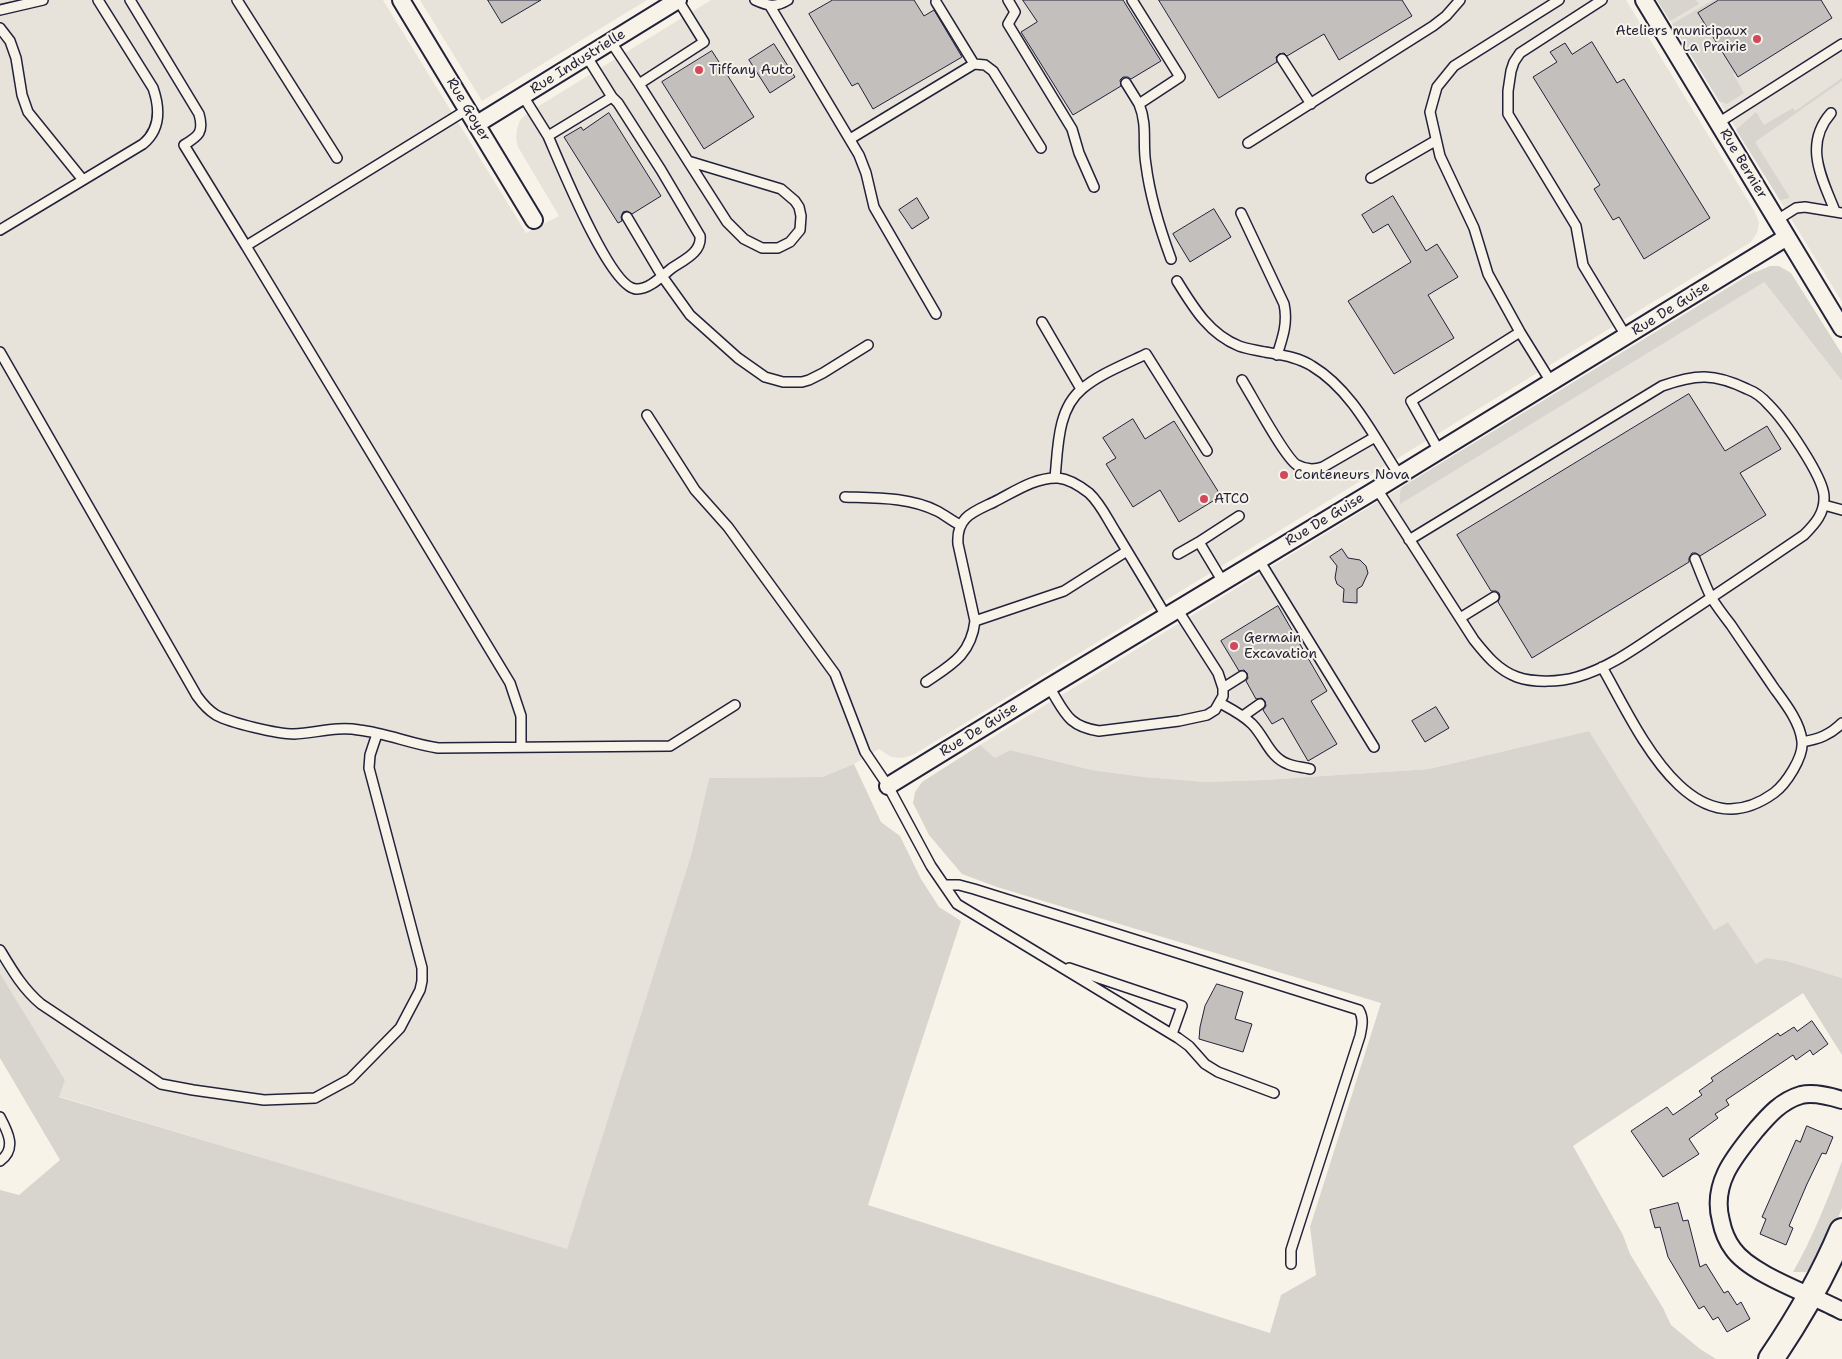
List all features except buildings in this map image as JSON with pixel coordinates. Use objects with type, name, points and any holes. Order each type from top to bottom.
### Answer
[{"type":"street","name":"Rue Goyer","points":[[401,0],[534,220]]},
{"type":"street","name":"Rue Industrielle","points":[[477,124],[678,0]]},
{"type":"street","name":"Rue Bernier","points":[[1644,0],[1842,328]]},
{"type":"street","name":"Rue De Guise","points":[[888,786],[1787,238]]},
{"type":"street","points":[[1842,1100],[1809,1094],[1801,1095],[1783,1103],[1767,1118],[1732,1159],[1723,1176],[1718,1193],[1719,1216],[1727,1239],[1741,1258],[1755,1268],[1842,1311]]},
{"type":"street","points":[[1771,1359],[1811,1296],[1842,1231]]},
{"type":"lane","points":[[0,10],[43,0]]},
{"type":"lane","points":[[0,230],[149,140],[157,123],[158,102],[153,88],[98,0]]},
{"type":"lane","points":[[130,0],[199,114],[201,127],[199,134],[184,145],[510,683],[521,716],[521,747]]},
{"type":"lane","points":[[237,0],[337,158]]},
{"type":"lane","points":[[639,84],[704,42],[678,0]]},
{"type":"lane","points":[[755,0],[770,6],[779,5],[788,0]]},
{"type":"lane","points":[[1008,0],[1015,12],[1008,24],[1072,129],[1079,153],[1094,187]]},
{"type":"lane","points":[[1132,0],[1180,77],[1139,104]]},
{"type":"lane","points":[[1248,143],[1433,26],[1446,16],[1460,0]]},
{"type":"lane","points":[[1551,382],[1520,332],[1488,274],[1474,228],[1440,156],[1430,112],[1437,87],[1444,77],[1463,60],[1559,0]]},
{"type":"lane","points":[[1602,0],[1520,53],[1511,71],[1508,91],[1508,114],[1576,226],[1583,265],[1626,336]]},
{"type":"lane","points":[[936,2],[974,64]]},
{"type":"lane","points":[[770,6],[859,155],[874,207],[936,314]]},
{"type":"lane","points":[[0,28],[10,41],[16,58],[22,95],[28,112],[83,180]]},
{"type":"lane","points":[[612,42],[639,84],[688,161],[727,222],[744,239],[762,248],[771,249],[784,245],[795,237],[802,224],[801,216],[795,201],[781,189],[688,161]]},
{"type":"lane","points":[[1718,123],[1842,44]]},
{"type":"lane","points":[[696,48],[702,57]]},
{"type":"lane","points":[[523,96],[548,136],[594,238],[623,282],[636,289],[643,288],[696,251],[700,242],[700,236],[661,170],[587,57]]},
{"type":"lane","points":[[1282,58],[1310,104]]},
{"type":"lane","points":[[850,139],[974,64],[986,65],[993,71],[1041,148]]},
{"type":"lane","points":[[1126,83],[1139,104],[1143,115],[1145,158],[1149,188],[1171,260]]},
{"type":"lane","points":[[548,136],[612,97]]},
{"type":"lane","points":[[246,246],[468,110]]},
{"type":"lane","points":[[1831,113],[1817,136],[1815,151],[1822,176],[1839,212]]},
{"type":"lane","points":[[1371,178],[1435,140]]},
{"type":"lane","points":[[1777,220],[1796,208],[1805,207],[1839,212]]},
{"type":"lane","points":[[1241,213],[1284,304],[1286,323],[1277,355]]},
{"type":"lane","points":[[627,217],[662,276],[690,315],[755,372],[775,381],[796,383],[809,380],[868,345]]},
{"type":"lane","points":[[1177,281],[1195,310],[1207,324],[1224,338],[1240,346],[1297,359],[1311,365],[1326,375],[1347,397],[1399,475]]},
{"type":"lane","points":[[1042,322],[1081,389]]},
{"type":"lane","points":[[1439,451],[1411,401],[1520,332]]},
{"type":"lane","points":[[0,352],[197,696],[208,709],[228,720],[291,734],[347,728],[438,748],[670,746],[735,705]]},
{"type":"lane","points":[[1055,478],[1063,418],[1081,389],[1146,354],[1207,451]]},
{"type":"lane","points":[[1377,489],[1409,540],[1474,640],[1490,660],[1503,670],[1518,677],[1534,680],[1561,680],[1577,677],[1618,659],[1804,535],[1820,517],[1824,505],[1824,496],[1819,476],[1769,405],[1749,389],[1730,382],[1696,376],[1655,391],[1409,540]]},
{"type":"lane","points":[[1242,380],[1291,460],[1307,470],[1323,468],[1374,437]]},
{"type":"lane","points":[[647,415],[696,490],[728,527],[835,674],[865,752],[888,786],[913,834],[957,904],[1172,1034],[1189,1046],[1204,1064],[1218,1072],[1274,1092]]},
{"type":"lane","points":[[926,682],[955,662],[964,653],[970,642],[975,621],[960,557],[957,532],[960,525],[965,518],[978,510],[1036,481],[1055,478],[1068,480],[1078,485],[1092,497],[1171,613],[1218,673],[1223,688],[1223,696],[1214,710],[1200,717],[1099,731],[1082,728],[1069,719],[1048,687]]},
{"type":"lane","points":[[845,497],[892,499],[920,504],[937,511],[960,525]]},
{"type":"lane","points":[[1824,505],[1842,510]]},
{"type":"lane","points":[[1178,554],[1239,516]]},
{"type":"lane","points":[[1199,542],[1223,582]]},
{"type":"lane","points":[[975,621],[1056,594],[1127,551]]},
{"type":"lane","points":[[1602,667],[1656,760],[1682,788],[1701,802],[1712,807],[1727,810],[1740,808],[1759,801],[1775,792],[1787,780],[1796,766],[1802,742],[1787,706],[1712,598],[1695,558]]},
{"type":"lane","points":[[1259,560],[1374,747]]},
{"type":"lane","points":[[1460,618],[1494,597]]},
{"type":"lane","points":[[1296,637],[1304,632]]},
{"type":"lane","points":[[1315,670],[1324,664]]},
{"type":"lane","points":[[1223,688],[1242,676]]},
{"type":"lane","points":[[1220,703],[1253,725],[1276,758],[1289,765],[1310,769]]},
{"type":"lane","points":[[1242,716],[1260,704]]},
{"type":"lane","points":[[1802,742],[1830,734],[1842,723]]},
{"type":"lane","points":[[0,950],[19,981],[32,997],[161,1084],[264,1100],[315,1098],[350,1079],[400,1028],[416,1000],[422,981],[422,968],[369,768],[370,755],[377,734]]},
{"type":"lane","points":[[944,886],[959,885],[974,888],[1359,1010],[1362,1016],[1361,1030],[1291,1250],[1291,1264]]},
{"type":"lane","points":[[1054,963],[1182,1006],[1172,1034]]},
{"type":"lane","points":[[0,1117],[10,1138],[8,1153],[0,1161]]},
{"type":"shaded area","points":[[0,0],[383,0],[526,233],[559,216],[518,147],[516,138],[520,120],[529,112],[711,0],[1626,0],[1755,212],[1759,223],[1757,233],[1751,242],[913,755],[902,758],[891,757],[879,749],[854,764],[822,777],[709,778],[692,852],[567,1250],[58,1096],[65,1080],[0,973]]},
{"type":"shaded area","points":[[420,0],[647,0],[482,101]]},
{"type":"shaded area","points":[[1657,0],[1842,0],[1842,302],[1672,24]]},
{"type":"shaded area","points":[[1657,0],[1696,0],[1699,4],[1670,21]]},
{"type":"shaded area","points":[[1713,0],[1719,0],[1698,13],[1735,72],[1733,74],[1744,93],[1727,104],[1719,101],[1672,24]]},
{"type":"shaded area","points":[[1842,78],[1842,81],[1755,142],[1790,198],[1780,200],[1736,130],[1756,112],[1764,125],[1793,108],[1795,111]]},
{"type":"shaded area","points":[[1770,266],[1779,266],[1791,273],[1842,354],[1842,381],[1764,282],[1400,504],[1402,487],[1749,275]]},
{"type":"shaded area","points":[[1755,271],[1842,381],[1842,978],[1787,961],[1766,958],[1756,964],[1728,922],[1714,930],[1589,731],[1429,769],[1206,782],[1144,777],[1092,770],[1010,750],[995,758],[980,745]]},
{"type":"shaded area","points":[[1589,731],[1714,930],[1728,922],[1756,964],[1766,958],[1787,961],[1842,978],[1842,1055],[1803,993],[1573,1146],[1623,1235],[1630,1254],[1663,1308],[1671,1325],[1700,1349],[1716,1359],[0,1359],[0,1190],[19,1195],[60,1160],[0,1058],[0,973],[65,1080],[59,1097],[567,1249],[692,852],[709,778],[822,777],[854,764],[881,822],[900,836],[921,879],[939,907],[961,921],[868,1205],[1270,1333],[1281,1295],[1316,1275],[1310,1227],[1381,1003],[997,887],[962,874],[929,835],[913,803],[915,792],[922,782],[980,745],[995,758],[1010,750],[1092,770],[1144,777],[1206,782],[1429,769]]},
{"type":"shaded area","points":[[1842,1161],[1842,1208],[1829,1241],[1813,1268],[1806,1272],[1793,1272],[1820,1218]]},
{"type":"place","name":"Ateliers municipaux La Prairie","points":[[1757,39]]},
{"type":"place","name":"Tiffany Auto","points":[[699,70]]},
{"type":"place","name":"Conteneurs Nova","points":[[1284,475]]},
{"type":"place","name":"ATCO","points":[[1204,499]]},
{"type":"place","name":"Germain Excavation","points":[[1234,646]]}]
